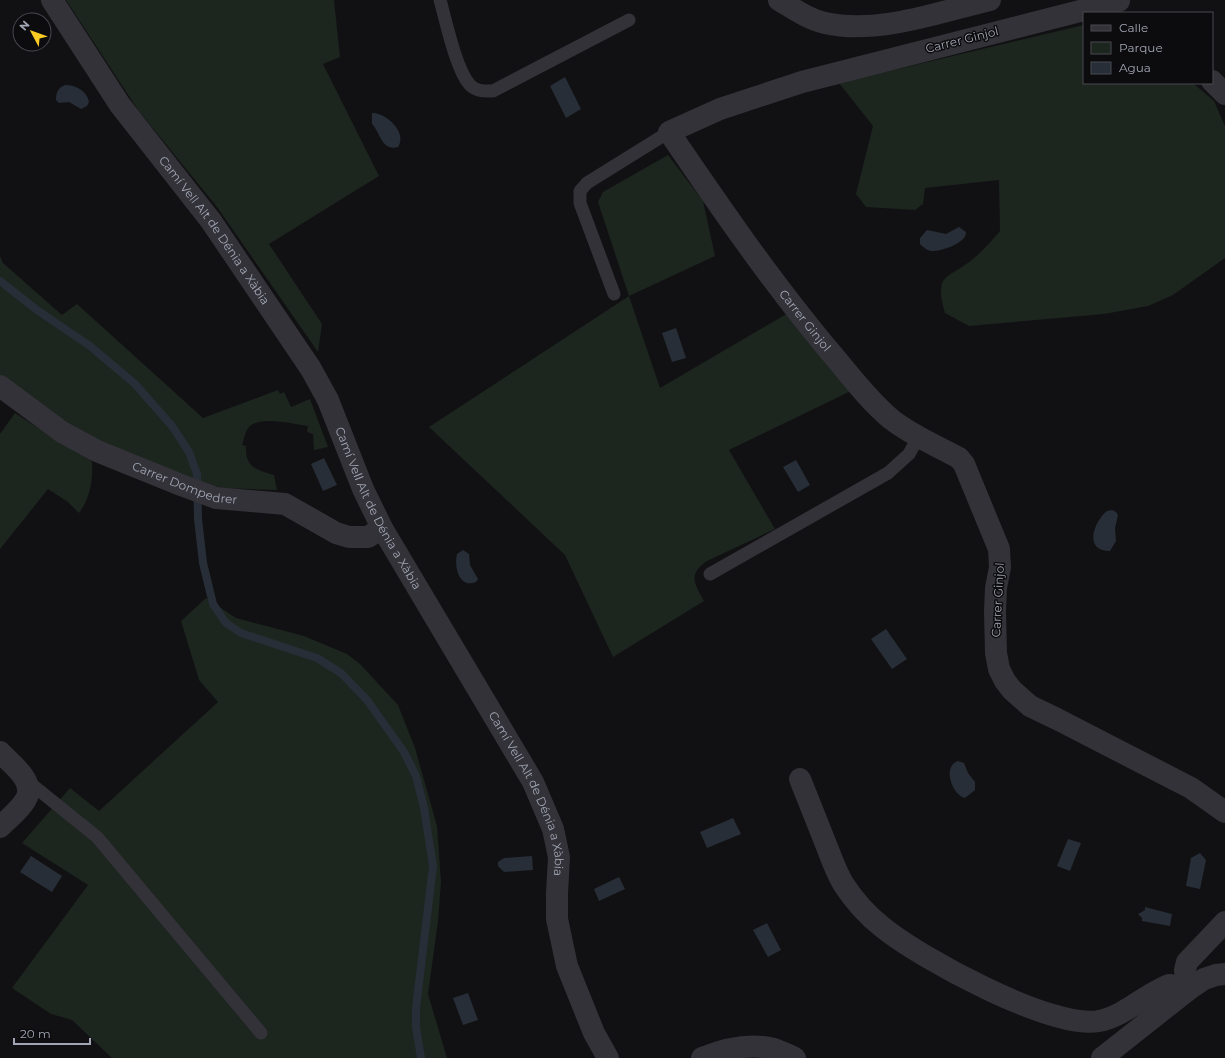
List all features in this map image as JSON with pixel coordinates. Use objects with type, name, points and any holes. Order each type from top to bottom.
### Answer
[{"type":"street","name":"Camí Vell Alt de Dénia a Xàbia","points":[[52,0],[120,105],[211,221],[311,369],[328,400],[363,489],[382,528],[534,782],[553,829],[559,857],[557,919],[567,966],[594,1033],[608,1058]]},
{"type":"street","points":[[779,0],[808,17],[824,23],[870,27],[904,21],[990,0]]},
{"type":"street","name":"Carrer Ginjol","points":[[1094,12],[1123,5]]},
{"type":"street","name":"Carrer Ginjol","points":[[1083,15],[802,82],[720,109],[670,132],[759,263],[871,400],[892,419],[959,458],[964,464],[999,549],[1000,567],[995,603],[996,653],[999,669],[1012,690],[1030,706],[1191,788],[1225,812]]},
{"type":"street","points":[[1213,82],[1225,94]]},
{"type":"street","name":"Carrer Dompedrer","points":[[0,386],[62,432],[96,451],[181,485],[216,498],[285,504],[336,533],[349,537],[368,537],[382,528]]},
{"type":"street","points":[[0,752],[26,783],[26,799],[0,827]]},
{"type":"street","points":[[800,779],[834,863],[844,884],[855,900],[868,915],[886,930],[975,983],[1034,1009],[1061,1018],[1087,1022],[1099,1021],[1112,1016],[1169,985],[1188,990]]},
{"type":"street","points":[[1188,990],[1185,970],[1188,962],[1225,922]]},
{"type":"street","points":[[1102,1058],[1204,979],[1225,974]]},
{"type":"street","points":[[702,1058],[729,1049],[756,1047],[774,1049],[795,1058]]},
{"type":"lane","points":[[440,0],[461,68],[470,85],[480,91],[493,91],[629,20]]},
{"type":"lane","points":[[614,294],[580,203],[580,191],[587,183],[670,132]]},
{"type":"lane","points":[[710,574],[888,472],[909,454],[919,436]]},
{"type":"lane","points":[[26,783],[97,837],[262,1033]]},
{"type":"green space","points":[[66,0],[334,0],[340,57],[323,64],[379,176],[269,244],[322,324],[318,352],[217,207],[138,110]]},
{"type":"green space","points":[[1083,25],[1083,84],[1194,84],[1214,101],[1225,126],[1225,258],[1173,295],[1148,306],[1104,314],[969,326],[945,313],[941,290],[942,283],[951,274],[978,255],[1000,231],[999,180],[925,188],[923,204],[915,210],[866,207],[856,194],[873,126],[839,83]]},
{"type":"green space","points":[[668,155],[703,201],[715,256],[629,296],[598,202],[603,192]]},
{"type":"green space","points":[[0,256],[3,263],[62,315],[77,304],[203,418],[278,390],[280,394],[284,392],[291,407],[310,399],[328,447],[314,450],[313,434],[307,432],[308,426],[277,421],[254,423],[249,427],[242,445],[246,446],[247,459],[253,466],[274,475],[277,490],[222,488],[145,465],[76,428],[0,379]]},
{"type":"green space","points":[[629,296],[660,388],[788,313],[851,391],[729,450],[775,529],[707,561],[697,570],[695,575],[696,584],[704,601],[613,657],[565,555],[429,427]]},
{"type":"green space","points":[[15,413],[49,435],[81,451],[92,462],[92,476],[86,501],[79,513],[68,502],[48,489],[0,549],[0,434]]},
{"type":"green space","points":[[206,598],[236,618],[304,636],[347,654],[360,664],[398,705],[415,748],[437,826],[441,882],[438,921],[428,994],[447,1058],[112,1058],[72,1020],[51,1014],[12,988],[88,885],[22,843],[70,788],[99,811],[218,702],[199,680],[181,621]]},
{"type":"water","points":[[565,77],[581,109],[566,118],[550,86]]},
{"type":"water","points":[[65,85],[80,89],[88,98],[89,102],[87,106],[81,109],[69,102],[59,103],[56,100],[57,93],[61,87]]},
{"type":"water","points":[[372,113],[383,116],[394,124],[400,136],[398,147],[388,147],[385,144],[372,124]]},
{"type":"water","points":[[959,227],[966,232],[965,236],[962,240],[952,246],[931,251],[920,244],[920,238],[927,230],[946,234]]},
{"type":"water","points":[[676,328],[686,358],[672,362],[662,333]]},
{"type":"water","points":[[324,458],[337,485],[323,491],[311,464]]},
{"type":"water","points":[[796,460],[810,485],[798,492],[783,467]]},
{"type":"water","points":[[1112,510],[1118,515],[1115,528],[1116,541],[1110,551],[1102,550],[1096,546],[1094,541],[1095,528],[1102,516],[1107,511]]},
{"type":"water","points":[[463,550],[469,554],[470,565],[478,579],[476,582],[465,582],[459,576],[456,559],[457,554]]},
{"type":"water","points":[[886,629],[907,659],[892,669],[871,639]]},
{"type":"water","points":[[958,761],[964,763],[968,773],[975,782],[975,790],[965,798],[956,792],[951,780],[951,768],[953,764]]},
{"type":"water","points":[[733,818],[741,834],[707,848],[700,832]]},
{"type":"water","points":[[1068,839],[1081,843],[1070,871],[1057,866]]},
{"type":"water","points":[[1200,853],[1206,860],[1200,889],[1186,886],[1191,858]]},
{"type":"water","points":[[31,856],[62,876],[52,892],[20,872]]},
{"type":"water","points":[[532,856],[533,870],[504,872],[498,866],[498,862],[504,858]]},
{"type":"water","points":[[619,877],[625,889],[599,901],[594,889]]},
{"type":"water","points":[[1145,907],[1172,914],[1170,926],[1142,921],[1142,918],[1138,914],[1145,910]]},
{"type":"water","points":[[767,923],[781,950],[768,957],[753,930]]},
{"type":"water","points":[[468,993],[478,1020],[463,1025],[453,998]]},
{"type":"waterway","points":[[0,281],[37,310],[90,346],[135,384],[172,426],[189,452],[197,474],[198,519],[203,563],[213,604],[226,623],[241,633],[317,658],[341,673],[367,700],[404,752],[416,776],[424,808],[433,866],[416,1008],[416,1027],[421,1058]]}]
